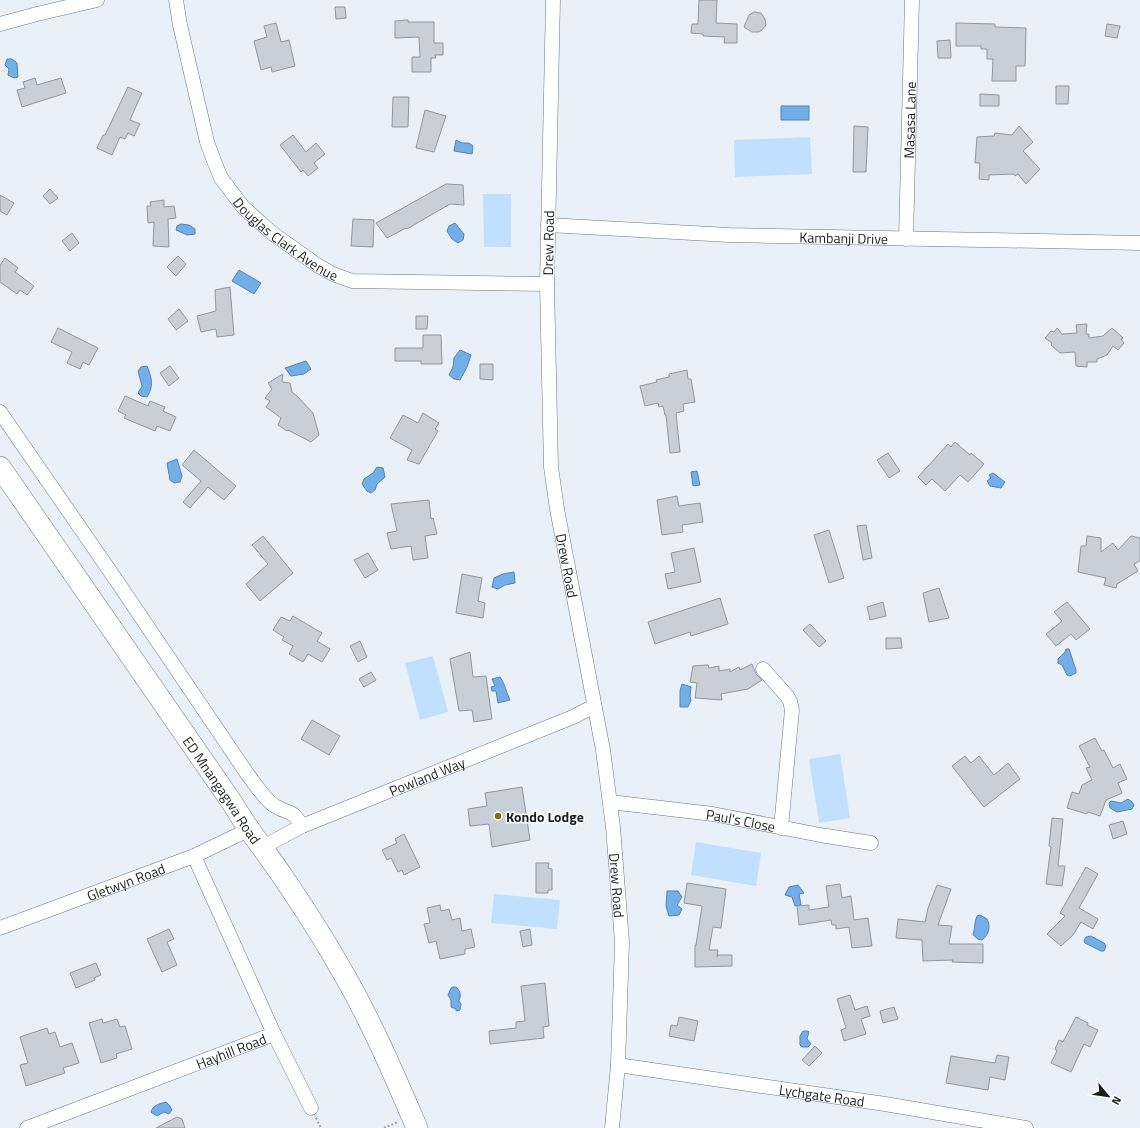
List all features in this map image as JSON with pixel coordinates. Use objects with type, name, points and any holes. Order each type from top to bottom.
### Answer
[{"type":"highway","name":"ED Mnangagwa Road","points":[[0,467],[233,804],[248,830],[303,907],[339,964],[390,1067],[417,1128]]},
{"type":"street","points":[[0,24],[97,0]]},
{"type":"street","name":"Douglas Clark Avenue","points":[[176,0],[180,25],[207,142],[221,178],[243,207],[272,233],[317,265],[333,274],[352,281],[547,284]]},
{"type":"street","name":"Drew Road","points":[[553,0],[547,284],[551,467],[557,509],[603,750],[614,835],[622,942],[618,1065],[612,1128]]},
{"type":"street","name":"Masasa Lane","points":[[906,239],[912,0]]},
{"type":"street","name":"Kambanji Drive","points":[[548,225],[729,235],[1140,243]]},
{"type":"street","points":[[0,412],[248,775],[269,801],[276,807],[294,814],[302,826]]},
{"type":"street","points":[[763,669],[787,696],[792,710],[781,828]]},
{"type":"street","name":"Powland Way","points":[[261,848],[302,826],[573,717],[594,706]]},
{"type":"street","name":"Paul's Close","points":[[610,802],[713,814],[781,828],[871,843]]},
{"type":"street","name":"Gletwyn Road","points":[[0,928],[194,856],[248,830]]},
{"type":"street","name":"Hayhill Road","points":[[27,1128],[274,1034],[194,856]]},
{"type":"street","points":[[274,1034],[311,1108]]},
{"type":"street","name":"Lychgate Road","points":[[618,1065],[885,1104],[1026,1128]]},
{"type":"shaded area","points":[[810,137],[812,174],[735,177],[734,140]]},
{"type":"shaded area","points":[[483,194],[511,194],[511,247],[484,247]]},
{"type":"shaded area","points":[[433,656],[448,712],[420,720],[405,663]]},
{"type":"shaded area","points":[[840,754],[850,818],[819,823],[809,759]]},
{"type":"shaded area","points":[[696,842],[761,853],[756,886],[691,875]]},
{"type":"shaded area","points":[[494,894],[560,900],[557,929],[491,923]]},
{"type":"water","points":[[7,59],[12,59],[17,63],[18,77],[14,78],[8,75],[9,69],[5,65]]},
{"type":"water","points":[[781,106],[809,106],[809,120],[781,120]]},
{"type":"water","points":[[456,140],[462,143],[469,143],[473,146],[472,154],[454,151]]},
{"type":"water","points":[[455,223],[464,234],[463,240],[458,243],[452,239],[447,231],[449,226]]},
{"type":"water","points":[[181,224],[189,225],[195,229],[195,234],[187,235],[176,230],[177,226]]},
{"type":"water","points":[[239,270],[261,283],[254,294],[232,281]]},
{"type":"water","points":[[460,350],[471,355],[460,380],[454,379],[449,375],[453,367],[454,358]]},
{"type":"water","points":[[306,361],[311,369],[304,374],[291,376],[285,368]]},
{"type":"water","points":[[147,366],[152,382],[151,389],[147,397],[141,396],[138,393],[142,386],[138,371],[141,367]]},
{"type":"water","points":[[177,459],[182,476],[180,482],[174,483],[170,480],[167,463]]},
{"type":"water","points":[[377,467],[383,468],[385,477],[377,484],[375,490],[371,493],[367,491],[362,484],[364,479],[373,473]]},
{"type":"water","points":[[697,471],[700,485],[693,486],[691,472]]},
{"type":"water","points":[[993,473],[1005,482],[1001,488],[990,486],[987,481],[991,478],[989,475]]},
{"type":"water","points":[[514,572],[515,583],[505,585],[498,589],[492,587],[494,578],[503,574]]},
{"type":"water","points":[[1066,649],[1069,649],[1076,670],[1076,673],[1070,676],[1067,675],[1062,665],[1058,663],[1058,659]]},
{"type":"water","points":[[500,677],[510,700],[498,703],[496,691],[492,691],[491,687],[495,686],[492,679]]},
{"type":"water","points":[[682,684],[691,687],[691,700],[688,707],[680,707],[680,691]]},
{"type":"water","points":[[1128,799],[1134,805],[1132,809],[1117,812],[1110,808],[1109,803],[1111,801],[1121,803]]},
{"type":"water","points":[[798,885],[804,893],[799,894],[801,905],[795,906],[792,897],[785,895],[789,887]]},
{"type":"water","points":[[667,891],[678,891],[682,897],[677,905],[682,909],[679,915],[669,916],[666,906]]},
{"type":"water","points":[[980,915],[987,919],[989,925],[988,933],[982,940],[973,935],[977,916]]},
{"type":"water","points":[[1091,936],[1104,943],[1106,946],[1104,951],[1085,943],[1084,941],[1086,937]]},
{"type":"water","points":[[453,987],[456,987],[459,990],[460,994],[460,1010],[456,1011],[456,1009],[451,1007],[451,1000],[448,995]]},
{"type":"water","points":[[803,1031],[809,1032],[807,1039],[811,1044],[808,1047],[802,1047],[800,1045],[800,1036]]},
{"type":"water","points":[[166,1102],[172,1110],[169,1114],[164,1112],[157,1116],[151,1112],[155,1106]]},
{"type":"building","points":[[699,0],[717,0],[716,23],[737,24],[737,43],[724,43],[725,37],[703,36],[703,34],[691,33],[692,24],[698,24]]},
{"type":"building","points":[[335,7],[345,7],[346,18],[336,19]]},
{"type":"building","points":[[754,12],[761,13],[765,19],[766,25],[759,32],[752,32],[744,27],[749,15]]},
{"type":"building","points":[[408,20],[408,22],[434,22],[434,43],[443,43],[443,55],[435,55],[436,58],[431,58],[431,72],[412,72],[412,57],[420,57],[419,37],[395,38],[395,21]]},
{"type":"building","points":[[276,23],[281,42],[289,40],[295,66],[272,72],[271,67],[261,70],[254,41],[267,37],[264,26]]},
{"type":"building","points":[[956,23],[995,24],[995,27],[1026,28],[1025,66],[1016,66],[1016,81],[992,81],[993,59],[987,59],[987,49],[981,49],[981,46],[956,46]]},
{"type":"building","points":[[1107,24],[1120,26],[1117,38],[1105,36]]},
{"type":"building","points":[[950,40],[951,58],[938,58],[937,41]]},
{"type":"building","points":[[35,78],[37,85],[61,78],[66,93],[22,107],[17,90],[25,88],[23,82]]},
{"type":"building","points":[[1056,86],[1069,86],[1068,104],[1056,104]]},
{"type":"building","points":[[128,87],[142,93],[130,120],[140,124],[134,136],[128,133],[125,139],[120,137],[112,155],[97,148],[103,135],[105,135]]},
{"type":"building","points":[[980,94],[999,95],[999,106],[980,106]]},
{"type":"building","points":[[393,97],[409,97],[408,127],[392,127]]},
{"type":"building","points":[[425,110],[446,116],[434,152],[416,148]]},
{"type":"building","points":[[854,126],[868,127],[866,172],[853,172]]},
{"type":"building","points":[[1019,126],[1033,142],[1023,151],[1040,169],[1026,184],[1018,174],[1015,176],[1014,174],[989,175],[989,180],[979,179],[980,163],[975,163],[977,137],[994,136],[995,133],[1012,135]]},
{"type":"building","points":[[293,135],[306,152],[316,143],[325,154],[314,163],[318,168],[308,176],[303,170],[301,172],[280,145]]},
{"type":"building","points":[[446,184],[463,185],[464,205],[450,204],[407,229],[406,228],[387,238],[376,223]]},
{"type":"building","points":[[50,189],[58,198],[50,204],[43,196]]},
{"type":"building","points":[[0,195],[14,203],[7,215],[0,211]]},
{"type":"building","points":[[164,200],[164,207],[174,206],[176,218],[168,219],[169,247],[153,246],[154,222],[148,223],[147,206],[151,206],[150,202]]},
{"type":"building","points":[[353,219],[374,220],[373,247],[351,246]]},
{"type":"building","points":[[72,233],[79,243],[70,251],[62,241]]},
{"type":"building","points":[[178,256],[186,264],[176,276],[167,267]]},
{"type":"building","points":[[5,258],[18,268],[15,272],[34,286],[27,295],[20,290],[17,294],[0,282],[0,265]]},
{"type":"building","points":[[230,287],[234,335],[217,337],[216,329],[201,332],[197,316],[216,311],[215,290]]},
{"type":"building","points":[[179,309],[188,321],[176,330],[168,319]]},
{"type":"building","points":[[416,316],[428,316],[427,329],[416,329]]},
{"type":"building","points":[[1087,324],[1086,334],[1089,334],[1089,338],[1103,336],[1112,328],[1123,338],[1121,339],[1124,343],[1118,350],[1113,346],[1107,355],[1097,359],[1097,362],[1087,362],[1087,367],[1076,366],[1075,352],[1060,353],[1051,345],[1052,343],[1045,338],[1051,331],[1054,332],[1057,328],[1062,334],[1077,333],[1076,325]]},
{"type":"building","points":[[58,328],[98,348],[89,365],[83,362],[80,369],[67,363],[72,352],[51,342]]},
{"type":"building","points":[[423,335],[441,335],[442,364],[421,364],[421,361],[395,361],[395,348],[423,348]]},
{"type":"building","points":[[480,364],[493,364],[493,380],[480,379]]},
{"type":"building","points":[[170,366],[179,378],[169,386],[160,373]]},
{"type":"building","points":[[687,370],[688,379],[691,379],[695,402],[683,404],[684,411],[676,413],[680,452],[670,453],[666,415],[663,406],[659,407],[658,403],[645,406],[640,386],[657,382],[656,380],[669,377],[669,374]]},
{"type":"building","points":[[283,374],[282,382],[290,383],[292,392],[313,413],[319,435],[311,442],[288,430],[287,431],[278,425],[281,418],[266,407],[270,401],[265,398],[272,389],[268,383]]},
{"type":"building","points":[[125,396],[148,406],[150,401],[165,407],[163,411],[176,417],[170,431],[157,426],[155,431],[124,418],[126,415],[118,411]]},
{"type":"building","points":[[423,413],[439,423],[435,429],[438,431],[419,464],[407,460],[412,450],[390,438],[403,415],[418,423]]},
{"type":"building","points":[[955,442],[970,455],[971,453],[984,464],[968,482],[960,475],[945,491],[932,479],[926,485],[918,477],[948,444],[951,447]]},
{"type":"building","points":[[194,450],[236,486],[224,500],[208,487],[190,508],[183,502],[201,481],[182,465]]},
{"type":"building","points":[[888,453],[900,471],[889,478],[877,460]]},
{"type":"building","points":[[677,496],[679,506],[700,503],[703,522],[682,525],[683,532],[662,535],[657,500]]},
{"type":"building","points":[[429,500],[431,519],[433,518],[437,534],[425,536],[428,558],[413,560],[411,546],[391,549],[387,533],[397,531],[391,504]]},
{"type":"building","points":[[866,525],[872,558],[863,560],[857,526]]},
{"type":"building","points":[[829,530],[844,578],[829,583],[814,535]]},
{"type":"building","points":[[263,536],[293,573],[260,601],[246,584],[268,564],[252,545]]},
{"type":"building","points":[[1087,536],[1101,538],[1101,552],[1113,543],[1118,550],[1131,536],[1140,538],[1140,561],[1134,564],[1138,571],[1117,584],[1116,588],[1104,585],[1106,578],[1078,572],[1081,546],[1086,546]]},
{"type":"building","points":[[694,548],[701,582],[668,589],[665,574],[675,572],[671,553]]},
{"type":"building","points":[[368,553],[378,570],[365,578],[354,560]]},
{"type":"building","points":[[462,574],[482,578],[478,601],[485,603],[483,618],[456,613]]},
{"type":"building","points":[[939,588],[949,618],[929,622],[923,593]]},
{"type":"building","points":[[720,598],[728,624],[691,636],[690,632],[655,644],[648,622]]},
{"type":"building","points":[[883,602],[886,616],[870,620],[867,607]]},
{"type":"building","points":[[1067,602],[1090,629],[1076,640],[1071,634],[1056,646],[1046,634],[1062,621],[1054,612]]},
{"type":"building","points":[[293,616],[322,633],[317,641],[330,649],[322,662],[308,654],[303,662],[289,654],[293,646],[282,640],[284,637],[273,630],[281,617],[290,621]]},
{"type":"building","points":[[810,624],[826,641],[819,647],[803,630]]},
{"type":"building","points":[[886,638],[901,638],[902,648],[886,649]]},
{"type":"building","points":[[360,641],[367,657],[358,662],[350,646]]},
{"type":"building","points":[[470,652],[473,677],[486,676],[492,719],[474,722],[472,710],[459,711],[450,659]]},
{"type":"building","points":[[752,664],[756,674],[762,680],[748,689],[721,694],[722,700],[695,698],[697,683],[690,682],[693,666],[708,665],[709,668],[719,666],[719,671],[730,669],[730,672],[739,667],[740,670]]},
{"type":"building","points":[[371,672],[376,680],[364,687],[359,679]]},
{"type":"building","points":[[312,720],[340,736],[329,755],[301,739]]},
{"type":"building","points":[[1095,738],[1102,751],[1104,750],[1113,768],[1120,764],[1127,779],[1118,783],[1122,793],[1106,800],[1100,816],[1067,808],[1072,792],[1079,794],[1082,785],[1092,780],[1086,768],[1090,767],[1079,746]]},
{"type":"building","points":[[965,756],[971,763],[979,756],[994,775],[1008,763],[1020,779],[984,807],[952,766]]},
{"type":"building","name":"Kondo Lodge","points":[[522,787],[530,840],[492,847],[489,824],[470,826],[468,809],[487,806],[485,793]]},
{"type":"building","points":[[1052,818],[1063,819],[1058,866],[1065,866],[1062,886],[1046,884],[1051,847],[1049,846]]},
{"type":"building","points":[[1123,821],[1127,834],[1113,839],[1109,825]]},
{"type":"building","points":[[404,834],[420,867],[404,875],[402,870],[398,872],[391,858],[387,860],[382,850],[397,843],[395,839]]},
{"type":"building","points":[[536,863],[549,863],[548,868],[552,869],[552,890],[548,890],[548,893],[536,893]]},
{"type":"building","points":[[1086,867],[1098,874],[1079,908],[1098,919],[1093,929],[1081,922],[1073,935],[1061,946],[1047,934],[1065,916],[1060,913]]},
{"type":"building","points":[[687,883],[726,889],[721,928],[713,927],[709,950],[718,950],[717,957],[718,955],[732,955],[732,966],[695,967],[695,945],[702,906],[684,903]]},
{"type":"building","points":[[840,884],[842,898],[851,896],[854,920],[868,918],[872,946],[852,948],[849,927],[836,929],[836,925],[832,925],[831,920],[799,925],[797,906],[809,905],[809,910],[829,907],[826,886]]},
{"type":"building","points":[[937,885],[951,889],[938,925],[952,926],[949,944],[983,944],[983,963],[952,962],[953,960],[923,961],[922,940],[896,938],[898,919],[925,922],[928,908]]},
{"type":"building","points":[[440,905],[441,911],[449,909],[452,920],[460,918],[462,931],[471,929],[475,947],[465,949],[465,954],[440,959],[436,941],[429,943],[424,924],[430,923],[427,908]]},
{"type":"building","points":[[169,929],[174,939],[167,942],[177,965],[162,972],[147,939]]},
{"type":"building","points":[[530,929],[532,945],[523,947],[520,931]]},
{"type":"building","points":[[96,963],[101,975],[94,978],[95,980],[76,988],[70,973]]},
{"type":"building","points":[[545,983],[549,1026],[543,1027],[544,1038],[490,1044],[489,1031],[516,1028],[516,1022],[525,1021],[521,986]]},
{"type":"building","points":[[850,995],[855,1010],[867,1006],[870,1016],[861,1019],[866,1034],[844,1041],[841,1030],[846,1028],[837,999]]},
{"type":"building","points":[[894,1007],[898,1019],[883,1023],[880,1011]]},
{"type":"building","points":[[679,1017],[698,1021],[694,1041],[669,1036],[671,1025],[677,1026]]},
{"type":"building","points":[[1076,1017],[1088,1023],[1087,1025],[1098,1030],[1090,1047],[1084,1044],[1071,1072],[1051,1063],[1057,1051],[1055,1049],[1059,1040],[1063,1042]]},
{"type":"building","points":[[102,1019],[103,1023],[117,1019],[120,1027],[125,1026],[132,1049],[116,1054],[117,1058],[101,1063],[89,1023]]},
{"type":"building","points":[[47,1028],[49,1034],[55,1032],[60,1047],[72,1043],[79,1063],[63,1068],[65,1073],[26,1086],[20,1065],[28,1063],[20,1037]]},
{"type":"building","points":[[815,1046],[822,1053],[809,1066],[802,1060]]},
{"type":"building","points":[[997,1055],[1009,1057],[1005,1080],[990,1077],[988,1090],[946,1083],[951,1056],[995,1063]]},
{"type":"building","points":[[177,1117],[182,1119],[185,1128],[156,1128]]},
{"type":"place","name":"Kondo Lodge","points":[[498,816]]}]
